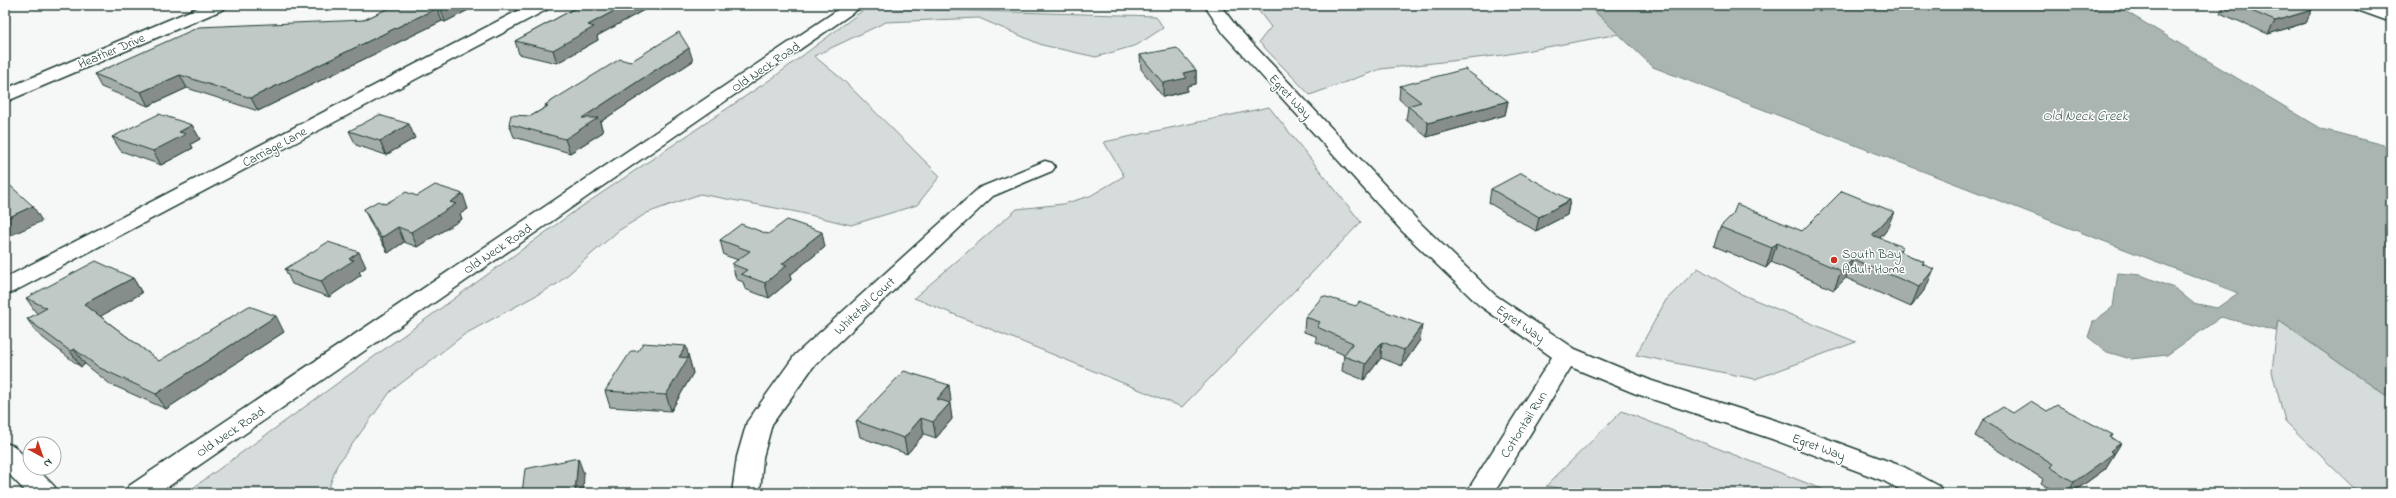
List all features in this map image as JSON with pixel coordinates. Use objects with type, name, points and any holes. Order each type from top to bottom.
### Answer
[{"type":"street","name":"Heather Drive","points":[[5,96],[218,5]]},
{"type":"street","name":"Carriage Lane","points":[[5,287],[542,5]]},
{"type":"street","name":"Old Neck Road","points":[[139,493],[856,5]]},
{"type":"street","name":"Egret Way","points":[[1212,5],[1230,30],[1254,57],[1411,227],[1487,300],[1566,355],[1643,387],[1774,429],[1894,474],[1929,493]]},
{"type":"street","points":[[2361,5],[2391,17]]},
{"type":"street","name":"Whitetail Court","points":[[746,493],[750,457],[760,422],[804,361],[986,192],[1044,167]]},
{"type":"street","name":"Cottontail Run","points":[[1480,493],[1566,355]]},
{"type":"street","points":[[5,453],[44,493]]},
{"type":"shaded area","points":[[1254,5],[1588,5],[1619,34],[1503,55],[1381,69],[1310,95],[1259,42],[1271,27]]},
{"type":"shaded area","points":[[866,8],[1156,16],[1163,28],[1137,45],[1096,57],[1042,45],[979,18],[886,22],[814,56],[843,80],[940,176],[917,205],[851,225],[797,212],[700,194],[647,213],[618,231],[557,284],[465,334],[391,391],[337,465],[327,493],[186,493],[575,211],[774,77]]},
{"type":"shaded area","points":[[1269,107],[1361,222],[1182,407],[914,298],[1017,209],[1063,204],[1090,196],[1124,176],[1104,142]]},
{"type":"shaded area","points":[[1698,268],[1741,294],[1856,342],[1755,379],[1636,355],[1666,300]]},
{"type":"shaded area","points":[[2278,320],[2391,399],[2391,493],[2359,493],[2285,421],[2272,371]]},
{"type":"shaded area","points":[[1622,411],[1832,493],[1586,493],[1546,486]]},
{"type":"water","name":"Old Neck Creek","points":[[1588,5],[2115,5],[2322,129],[2391,147],[2391,399],[2278,320],[2276,331],[2221,317],[2167,355],[2131,359],[2107,352],[2088,337],[2093,322],[2113,307],[2118,273],[2141,275],[2176,289],[2193,303],[2217,308],[2238,293],[1653,67]]},
{"type":"building","points":[[395,5],[449,5],[441,9],[437,8],[251,98],[180,75],[141,92],[94,74],[199,27],[364,20]]},
{"type":"building","points":[[581,5],[625,5],[588,25],[594,27],[553,50],[515,41]]},
{"type":"building","points":[[2237,5],[2298,5],[2312,10],[2275,21]]},
{"type":"building","points":[[679,32],[689,48],[582,118],[598,118],[565,139],[509,124],[511,115],[531,116],[548,106],[545,105],[620,59],[630,62]]},
{"type":"building","points":[[1177,48],[1196,70],[1183,73],[1187,78],[1163,83],[1140,55]]},
{"type":"building","points":[[1465,69],[1508,101],[1428,123],[1408,106],[1421,102],[1400,86]]},
{"type":"building","points":[[159,114],[192,125],[179,132],[186,134],[153,151],[112,137]]},
{"type":"building","points":[[379,115],[409,124],[380,141],[349,131]]},
{"type":"building","points":[[1521,173],[1570,200],[1539,217],[1491,189]]},
{"type":"building","points":[[5,181],[33,206],[5,219]]},
{"type":"building","points":[[435,185],[463,194],[450,202],[456,204],[411,232],[398,227],[381,238],[364,209],[378,201],[385,204],[406,192],[417,196]]},
{"type":"building","points":[[1842,191],[1894,212],[1872,235],[1903,247],[1899,251],[1924,262],[1922,264],[1934,269],[1919,287],[1853,259],[1841,271],[1777,243],[1772,248],[1720,227],[1733,214],[1737,204],[1802,231]]},
{"type":"building","points":[[787,220],[822,232],[782,264],[787,265],[765,283],[741,274],[747,270],[732,264],[750,251],[720,240],[741,224],[768,234]]},
{"type":"building","points":[[328,242],[359,252],[349,259],[354,260],[321,281],[285,269]]},
{"type":"building","points":[[96,261],[133,278],[84,304],[159,361],[249,306],[276,316],[156,394],[100,368],[74,349],[70,351],[27,319],[47,308],[26,298]]},
{"type":"building","points":[[1323,296],[1356,306],[1359,302],[1422,325],[1404,350],[1382,342],[1366,364],[1343,356],[1353,343],[1317,327],[1320,322],[1305,317]]},
{"type":"building","points":[[643,343],[686,346],[679,357],[688,358],[666,395],[605,391],[631,351],[638,351]]},
{"type":"building","points":[[904,371],[949,385],[937,399],[950,403],[933,422],[921,418],[904,438],[856,421]]},
{"type":"building","points":[[2031,401],[2047,411],[2057,405],[2113,435],[2109,437],[2121,443],[2110,451],[2114,453],[2074,482],[2050,467],[2053,464],[1983,420],[2003,407],[2013,413]]},
{"type":"building","points":[[578,458],[575,493],[522,493],[525,469]]},
{"type":"place","name":"South Bay Adult Home","points":[[1834,260]]}]
